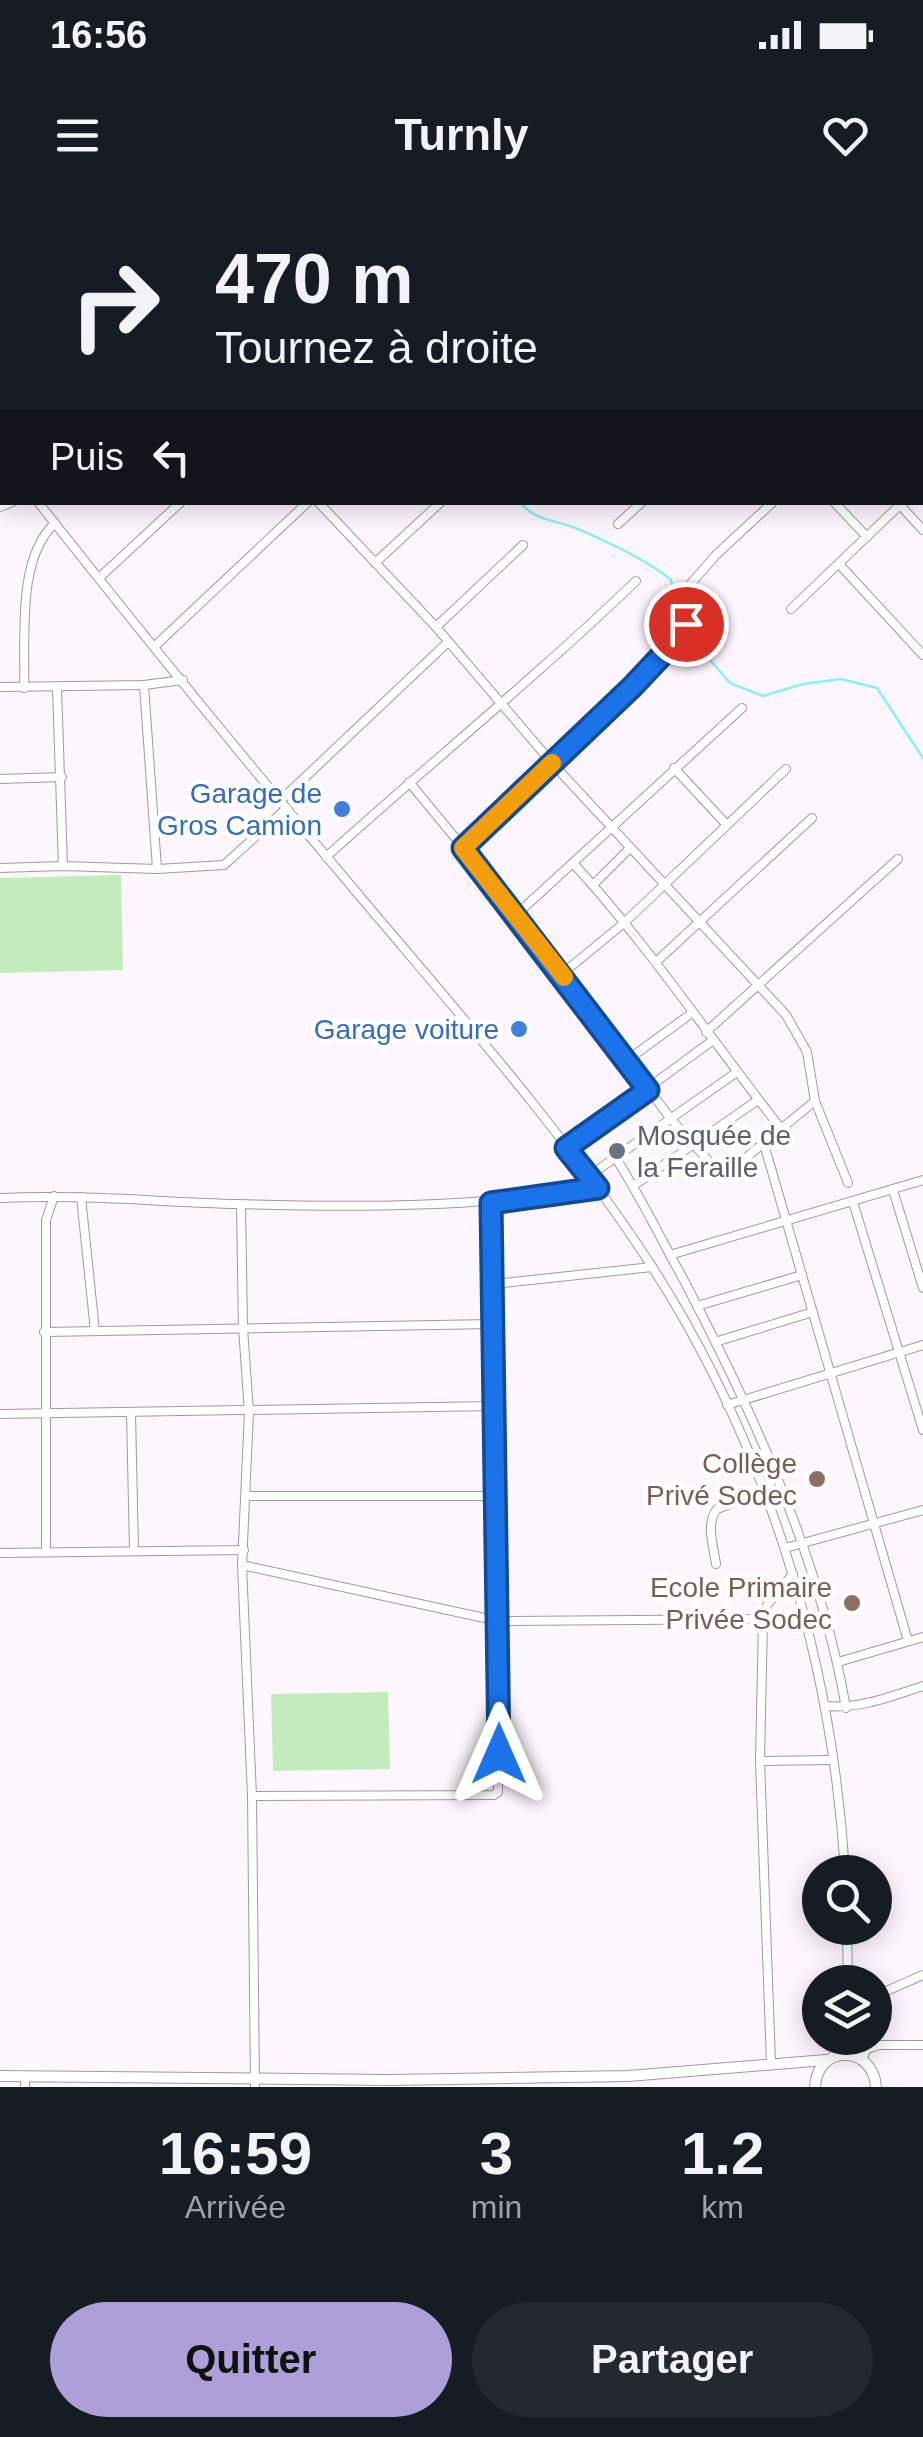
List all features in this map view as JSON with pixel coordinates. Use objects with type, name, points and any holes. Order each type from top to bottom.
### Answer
[{"type":"main road","points":[[815,2087],[818,2070],[830,2058]]},
{"type":"main road","points":[[0,2076],[25,2082],[525,2082],[860,2058],[874,2074],[877,2086]]},
{"type":"street","points":[[40,505],[589,1176],[652,1267],[728,1405],[793,1574],[824,1706],[843,1855]]},
{"type":"street","points":[[45,512],[53,505]]},
{"type":"street","points":[[99,578],[178,505]]},
{"type":"street","points":[[154,646],[305,505]]},
{"type":"street","points":[[321,505],[436,627],[552,763],[786,1015],[807,1052],[816,1101],[848,1183]]},
{"type":"street","points":[[375,563],[438,505]]},
{"type":"street","points":[[618,524],[639,505]]},
{"type":"street","points":[[463,848],[680,636],[686,624],[683,600],[687,588],[770,505]]},
{"type":"street","points":[[837,505],[867,537]]},
{"type":"street","points":[[791,609],[901,505]]},
{"type":"street","points":[[903,505],[923,530]]},
{"type":"street","points":[[24,688],[30,570],[39,542],[55,523]]},
{"type":"street","points":[[436,627],[523,544]]},
{"type":"street","points":[[839,564],[923,655]]},
{"type":"street","points":[[326,857],[567,648],[636,582]]},
{"type":"street","points":[[0,868],[224,866],[448,642]]},
{"type":"street","points":[[0,687],[144,685],[184,680]]},
{"type":"street","points":[[144,685],[157,869]]},
{"type":"street","points":[[57,688],[63,866]]},
{"type":"street","points":[[516,914],[742,708]]},
{"type":"street","points":[[674,768],[726,824]]},
{"type":"street","points":[[562,974],[666,885],[786,769]]},
{"type":"street","points":[[0,779],[62,778]]},
{"type":"street","points":[[409,782],[516,914],[692,1146],[715,1168],[738,1164],[816,1101]]},
{"type":"street","points":[[656,962],[812,818]]},
{"type":"street","points":[[593,884],[630,848]]},
{"type":"street","points":[[706,1032],[898,858]]},
{"type":"street","points":[[573,862],[656,962],[782,1130]]},
{"type":"street","points":[[626,1062],[692,1013]]},
{"type":"street","points":[[566,1148],[712,1041]]},
{"type":"street","points":[[589,1176],[617,1160],[737,1072]]},
{"type":"street","points":[[633,1186],[758,1100]]},
{"type":"street","points":[[764,1144],[908,1641]]},
{"type":"street","points":[[617,1160],[745,1399],[800,1543],[838,1662],[846,1708]]},
{"type":"street","points":[[670,1255],[923,1180]]},
{"type":"street","points":[[0,1198],[54,1196],[241,1205],[491,1203],[598,1188]]},
{"type":"street","points":[[893,1190],[923,1288]]},
{"type":"street","points":[[46,1552],[46,1220],[54,1196]]},
{"type":"street","points":[[81,1197],[95,1331]]},
{"type":"street","points":[[853,1202],[923,1430]]},
{"type":"street","points":[[252,1796],[498,1792],[491,1203]]},
{"type":"street","points":[[241,1205],[249,1412],[242,1565],[252,1796],[254,2083]]},
{"type":"street","points":[[494,1284],[652,1267]]},
{"type":"street","points":[[697,1306],[802,1275]]},
{"type":"street","points":[[715,1342],[813,1312]]},
{"type":"street","points":[[44,1332],[492,1324]]},
{"type":"street","points":[[728,1405],[923,1345]]},
{"type":"street","points":[[0,1414],[494,1406]]},
{"type":"street","points":[[131,1413],[134,1551]]},
{"type":"street","points":[[716,1564],[712,1514],[764,1491]]},
{"type":"street","points":[[246,1496],[495,1496]]},
{"type":"street","points":[[784,1548],[923,1510]]},
{"type":"street","points":[[0,1553],[244,1550]]},
{"type":"street","points":[[242,1565],[498,1621],[763,1619]]},
{"type":"street","points":[[771,2064],[760,1761],[763,1619],[767,1605],[793,1574]]},
{"type":"street","points":[[838,1662],[923,1637]]},
{"type":"street","points":[[824,1706],[871,1704],[923,1686]]},
{"type":"street","points":[[760,1761],[833,1760]]},
{"type":"street","points":[[892,1989],[923,1975]]},
{"type":"street","points":[[860,2058],[878,2045],[923,2044]]},
{"type":"green space","points":[[121,875],[123,970],[0,973],[0,878]]},
{"type":"green space","points":[[388,1692],[390,1769],[273,1771],[271,1694]]},
{"type":"waterway","points":[[523,505],[540,517],[578,529],[651,565],[671,580],[675,601],[679,603]]},
{"type":"waterway","points":[[686,606],[694,613],[690,633],[693,640],[730,683],[763,696],[803,684],[841,679],[877,688],[923,758]]},
{"type":"slow traffic","points":[[552,763],[463,848],[564,977]]},
{"type":"place","name":"Garage de Gros Camion","points":[[342,809]]},
{"type":"place","name":"Garage voiture","points":[[519,1029]]},
{"type":"place","name":"Mosquée de la Feraille","points":[[617,1151]]},
{"type":"place","name":"Collège Privé Sodec","points":[[817,1479]]},
{"type":"place","name":"Ecole Primaire Privée Sodec","points":[[852,1603]]},
{"type":"route","points":[[499,1754],[491,1203],[598,1188],[566,1148],[648,1090],[463,848],[632,687],[680,636],[686,624]]}]
